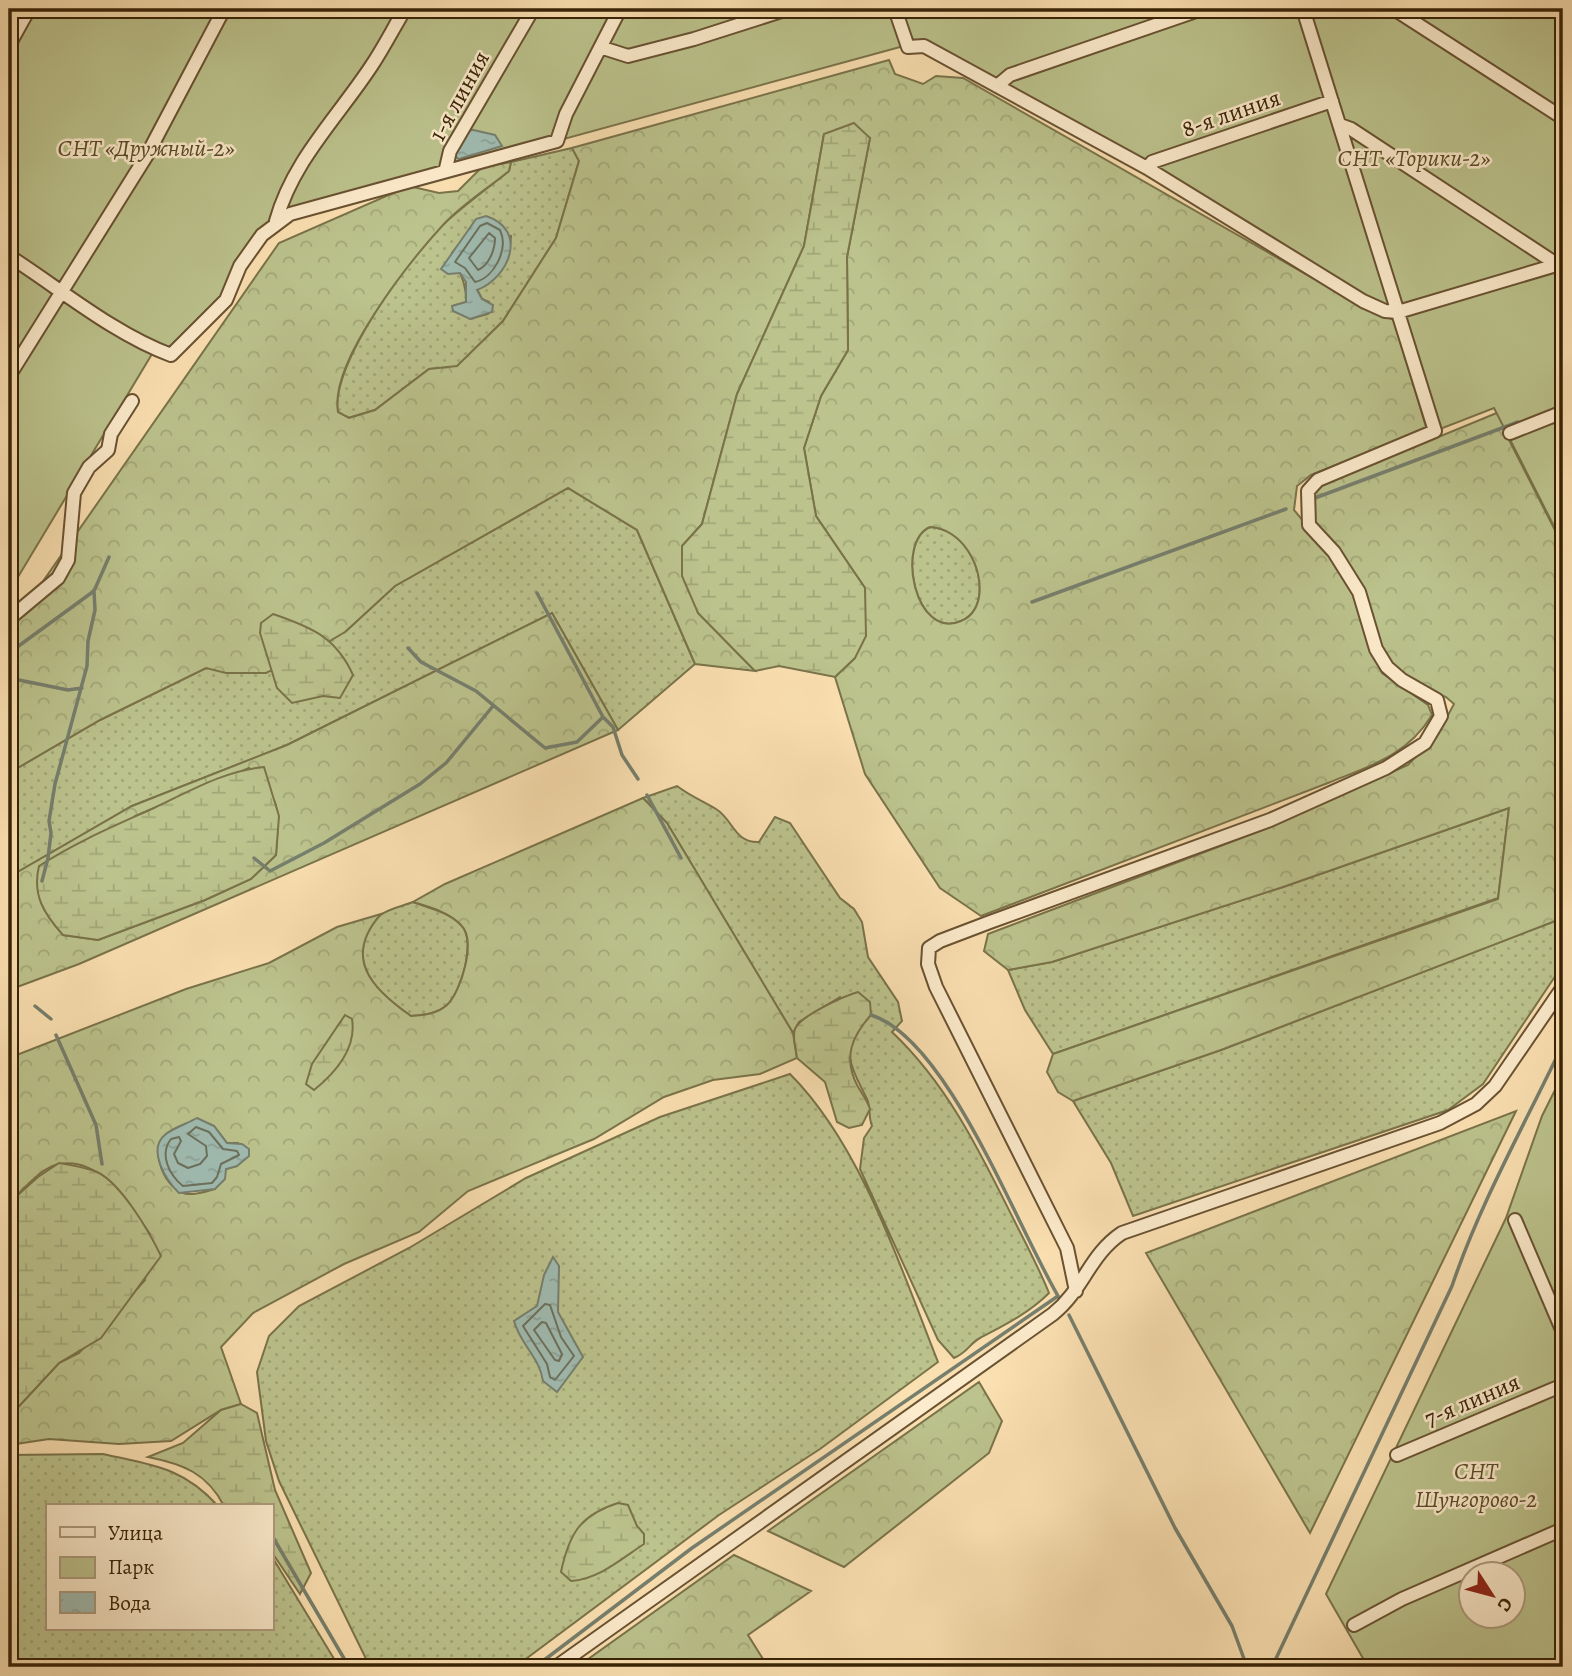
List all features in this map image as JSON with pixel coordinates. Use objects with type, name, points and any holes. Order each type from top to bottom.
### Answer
[{"type":"street","points":[[9,45],[29,9]]},
{"type":"street","points":[[9,376],[146,155],[224,9]]},
{"type":"street","points":[[276,221],[284,191],[318,138],[372,65],[405,9]]},
{"type":"street","name":"1-я линия","points":[[446,168],[450,151],[533,9]]},
{"type":"street","points":[[9,256],[155,349],[171,355],[226,300],[240,266],[262,234],[276,221],[290,214],[446,168],[557,141],[566,114],[603,48],[620,9]]},
{"type":"street","points":[[603,48],[628,56],[788,9]]},
{"type":"street","points":[[895,9],[908,47],[924,46],[1147,168],[1363,301],[1385,311],[1398,312],[1560,264]]},
{"type":"street","points":[[996,86],[1010,75],[1202,9]]},
{"type":"street","points":[[1076,1291],[1067,1248],[936,987],[927,953],[940,941],[1270,820],[1407,757],[1435,730],[1441,716],[1437,700],[1402,680],[1387,667],[1376,649],[1359,592],[1339,560],[1309,525],[1306,511],[1308,491],[1318,480],[1435,431],[1303,9]]},
{"type":"street","points":[[1394,9],[1563,118]]},
{"type":"street","name":"8-я линия","points":[[1147,168],[1152,162],[1332,101]]},
{"type":"street","points":[[1340,125],[1351,129],[1560,264]]},
{"type":"street","points":[[9,619],[58,578],[68,560],[74,493],[89,467],[108,450],[111,434],[132,401]]},
{"type":"street","points":[[1510,433],[1563,412]]},
{"type":"street","points":[[556,1667],[1053,1314],[1076,1291],[1104,1245],[1122,1233],[1458,1115],[1495,1086],[1563,987]]},
{"type":"street","points":[[1515,1220],[1563,1332]]},
{"type":"street","name":"7-я линия","points":[[1397,1455],[1563,1385]]},
{"type":"street","points":[[1354,1625],[1402,1599],[1563,1529]]},
{"type":"green space","name":"СНТ «Торики-2»","points":[[9,9],[1563,9],[1563,544],[1494,408],[1435,431],[1398,312],[1293,259],[925,46],[900,47],[290,214],[262,235],[226,300],[171,355],[155,349],[9,592]]},
{"type":"green space","points":[[889,60],[895,74],[923,84],[936,76],[963,78],[1360,305],[1394,320],[1427,430],[1311,475],[1297,486],[1294,510],[1331,555],[1355,594],[1382,673],[1428,705],[1432,715],[1411,741],[1373,765],[981,916],[940,888],[865,774],[835,677],[855,658],[865,588],[816,516],[804,448],[821,396],[848,350],[847,257],[870,138],[824,134],[804,246],[737,394],[702,524],[682,546],[698,613],[755,671],[695,664],[637,530],[568,488],[395,586],[345,632],[316,649],[266,673],[226,673],[206,668],[100,720],[9,773],[9,630],[279,243],[409,186],[439,193],[458,191],[482,167],[511,162],[509,171],[458,211],[411,262],[359,340],[346,367],[339,391],[338,412],[349,418],[375,410],[429,369],[457,366],[503,321],[556,238],[579,161],[572,148]],"holes":[[[930,527],[941,529],[960,541],[974,561],[978,573],[978,601],[971,615],[961,621],[945,623],[932,617],[922,604],[915,587],[912,569],[919,536]]]},
{"type":"green space","points":[[854,123],[870,138],[847,257],[848,350],[821,396],[804,448],[816,516],[865,588],[866,636],[855,658],[835,677],[779,666],[755,671],[698,613],[682,576],[682,546],[702,524],[737,394],[804,246],[824,134]]},
{"type":"green space","points":[[572,148],[579,161],[556,238],[503,321],[457,367],[429,369],[375,410],[348,418],[338,412],[339,392],[346,367],[376,311],[431,237],[509,171],[511,162]],"holes":[[[511,236],[501,267],[477,289],[482,299],[489,302],[488,314],[470,319],[453,306],[466,302],[466,295],[452,253],[463,239]]]},
{"type":"green space","points":[[1550,391],[1508,438],[1563,546],[1563,918],[1221,1050],[1073,1101],[1058,1092],[1047,1072],[1053,1054],[1498,899],[1509,808],[1283,887],[1052,962],[1008,970],[984,951],[988,934],[1268,828],[1408,765],[1439,732],[1454,704],[1446,697],[1403,678],[1379,648],[1368,611],[1312,524],[1310,492],[1320,483],[1426,438],[1441,436]]},
{"type":"green space","points":[[568,488],[637,530],[695,664],[618,730],[552,613],[287,745],[132,806],[9,877],[9,773],[100,720],[206,668],[345,632],[395,586]]},
{"type":"green space","points":[[930,527],[941,529],[960,541],[974,561],[978,573],[980,585],[977,605],[971,615],[961,621],[945,623],[932,617],[922,604],[915,587],[912,569],[914,551],[919,536]]},
{"type":"green space","points":[[552,613],[618,730],[79,964],[9,990],[9,877],[132,806],[287,745]],"holes":[[[249,768],[268,790],[278,816],[276,855],[251,879],[205,900],[98,940],[63,935],[135,816]]]},
{"type":"green space","points":[[273,614],[311,629],[339,651],[353,675],[340,698],[323,696],[292,703],[277,688],[260,633],[261,623]]},
{"type":"green space","points":[[264,767],[279,816],[276,855],[251,879],[205,900],[98,940],[63,935],[45,912],[37,886],[39,866],[95,835],[208,783],[236,772]]},
{"type":"green space","points":[[677,786],[722,813],[744,839],[759,842],[775,817],[790,823],[840,898],[854,909],[862,922],[868,957],[898,1002],[902,1021],[892,1032],[930,1074],[961,1120],[1037,1265],[1049,1293],[1025,1313],[976,1340],[954,1358],[938,1340],[860,1169],[864,1138],[872,1126],[868,1102],[854,1072],[850,1055],[854,1037],[860,1027],[840,997],[799,1022],[793,1033],[667,823],[643,798]]},
{"type":"green space","points":[[643,798],[667,823],[793,1033],[797,1058],[760,1074],[713,1080],[664,1097],[594,1139],[468,1191],[419,1232],[344,1264],[253,1313],[221,1347],[241,1404],[221,1410],[171,1441],[119,1444],[49,1439],[9,1445],[9,1417],[59,1363],[79,1353],[145,1280],[150,1234],[113,1186],[89,1168],[75,1164],[60,1164],[46,1169],[9,1203],[9,1058],[186,989],[269,963],[337,927],[381,914],[369,930],[364,945],[363,958],[367,971],[384,995],[411,1016],[435,1012],[447,1005],[462,978],[468,942],[466,932],[451,917],[413,902],[445,884]],"holes":[[[200,1120],[214,1126],[227,1143],[238,1143],[237,1166],[226,1169],[215,1189],[190,1194],[179,1191],[166,1178],[162,1169],[159,1160],[160,1142],[168,1132],[191,1122]]]},
{"type":"green space","points":[[1509,808],[1498,898],[1053,1054],[1025,1010],[1008,970],[1052,962],[1283,887]]},
{"type":"green space","points":[[413,902],[456,921],[466,932],[468,942],[462,978],[447,1005],[439,1010],[411,1016],[391,1001],[373,982],[363,961],[363,948],[367,932],[377,918],[389,910]]},
{"type":"green space","points":[[1563,918],[1560,969],[1483,1084],[1448,1110],[1133,1216],[1111,1163],[1073,1101],[1221,1050]]},
{"type":"green space","points":[[858,992],[870,1002],[871,1015],[859,1031],[850,1056],[853,1075],[870,1109],[862,1125],[849,1128],[837,1122],[825,1082],[797,1058],[794,1036],[795,1029],[805,1018]]},
{"type":"green space","points":[[345,1015],[352,1019],[353,1030],[348,1050],[337,1068],[314,1090],[306,1084],[312,1064]]},
{"type":"green space","points":[[790,1074],[816,1103],[859,1172],[894,1249],[938,1362],[820,1449],[719,1515],[515,1667],[370,1667],[279,1481],[266,1441],[257,1372],[269,1336],[299,1306],[409,1248],[526,1178],[660,1117]]},
{"type":"green space","name":"СНТ Шунгорово-2","points":[[1563,1074],[1563,1667],[1368,1667],[1326,1594],[1506,1218],[1542,1116]]},
{"type":"green space","points":[[1516,1111],[1310,1533],[1146,1253]]},
{"type":"green space","points":[[59,1163],[97,1172],[116,1187],[134,1210],[161,1256],[101,1338],[59,1363],[9,1417],[9,1203],[38,1177]]},
{"type":"green space","points":[[979,1382],[1002,1421],[989,1453],[844,1567],[768,1531]]},
{"type":"green space","points":[[241,1404],[257,1413],[275,1490],[311,1573],[300,1594],[273,1554],[273,1504],[223,1504],[210,1485],[193,1472],[148,1457],[183,1443],[221,1410]]},
{"type":"green space","points":[[103,1454],[152,1465],[179,1475],[216,1504],[46,1504],[46,1630],[273,1630],[273,1558],[339,1667],[9,1667],[9,1455]]},
{"type":"green space","points":[[618,1503],[628,1505],[637,1526],[644,1534],[644,1544],[600,1572],[571,1581],[561,1572],[568,1547],[578,1528],[594,1514]]},
{"type":"green space","points":[[734,1555],[811,1591],[748,1635],[768,1667],[577,1667]]},
{"type":"water","points":[[469,129],[495,135],[502,146],[459,159],[454,156]]},
{"type":"water","points":[[486,216],[499,223],[507,232],[510,254],[498,275],[477,290],[482,299],[493,305],[492,312],[470,319],[453,311],[452,306],[466,302],[466,282],[460,273],[448,274],[441,269],[476,219]]},
{"type":"water","points":[[197,1118],[214,1126],[227,1143],[242,1144],[249,1149],[249,1156],[237,1166],[226,1169],[225,1179],[215,1189],[179,1193],[164,1173],[158,1148],[160,1140],[166,1134]]},
{"type":"water","points":[[553,1257],[559,1266],[558,1312],[583,1357],[557,1392],[543,1381],[538,1365],[514,1321],[537,1306],[544,1275]]},
{"type":"waterway","points":[[1315,498],[1518,422]]},
{"type":"waterway","points":[[1032,602],[1286,509]]},
{"type":"waterway","points":[[42,881],[48,858],[51,833],[49,821],[55,784],[87,666],[88,641],[95,610],[94,591],[109,557]]},
{"type":"waterway","points":[[9,653],[94,591]]},
{"type":"waterway","points":[[537,593],[603,717],[613,727],[622,755],[638,779]]},
{"type":"waterway","points":[[408,648],[421,662],[476,691],[545,748],[577,742],[603,717]]},
{"type":"waterway","points":[[9,678],[68,690],[82,688]]},
{"type":"waterway","points":[[254,858],[270,871],[324,843],[420,784],[446,763],[493,706]]},
{"type":"waterway","points":[[647,795],[681,858]]},
{"type":"waterway","points":[[35,1006],[51,1019]]},
{"type":"waterway","points":[[871,1015],[900,1031],[928,1060],[954,1098],[1003,1186],[1061,1301]]},
{"type":"waterway","points":[[56,1035],[96,1125],[102,1164]]},
{"type":"waterway","points":[[1272,1667],[1452,1286],[1489,1194],[1563,1044]]},
{"type":"waterway","points":[[535,1667],[692,1548],[1058,1296]]},
{"type":"waterway","points":[[1069,1315],[1175,1528],[1232,1626],[1247,1667]]},
{"type":"waterway","points":[[273,1537],[349,1667]]},
{"type":"park label","name":"СНТ «Дружный-2»","points":[[146,148]]}]
